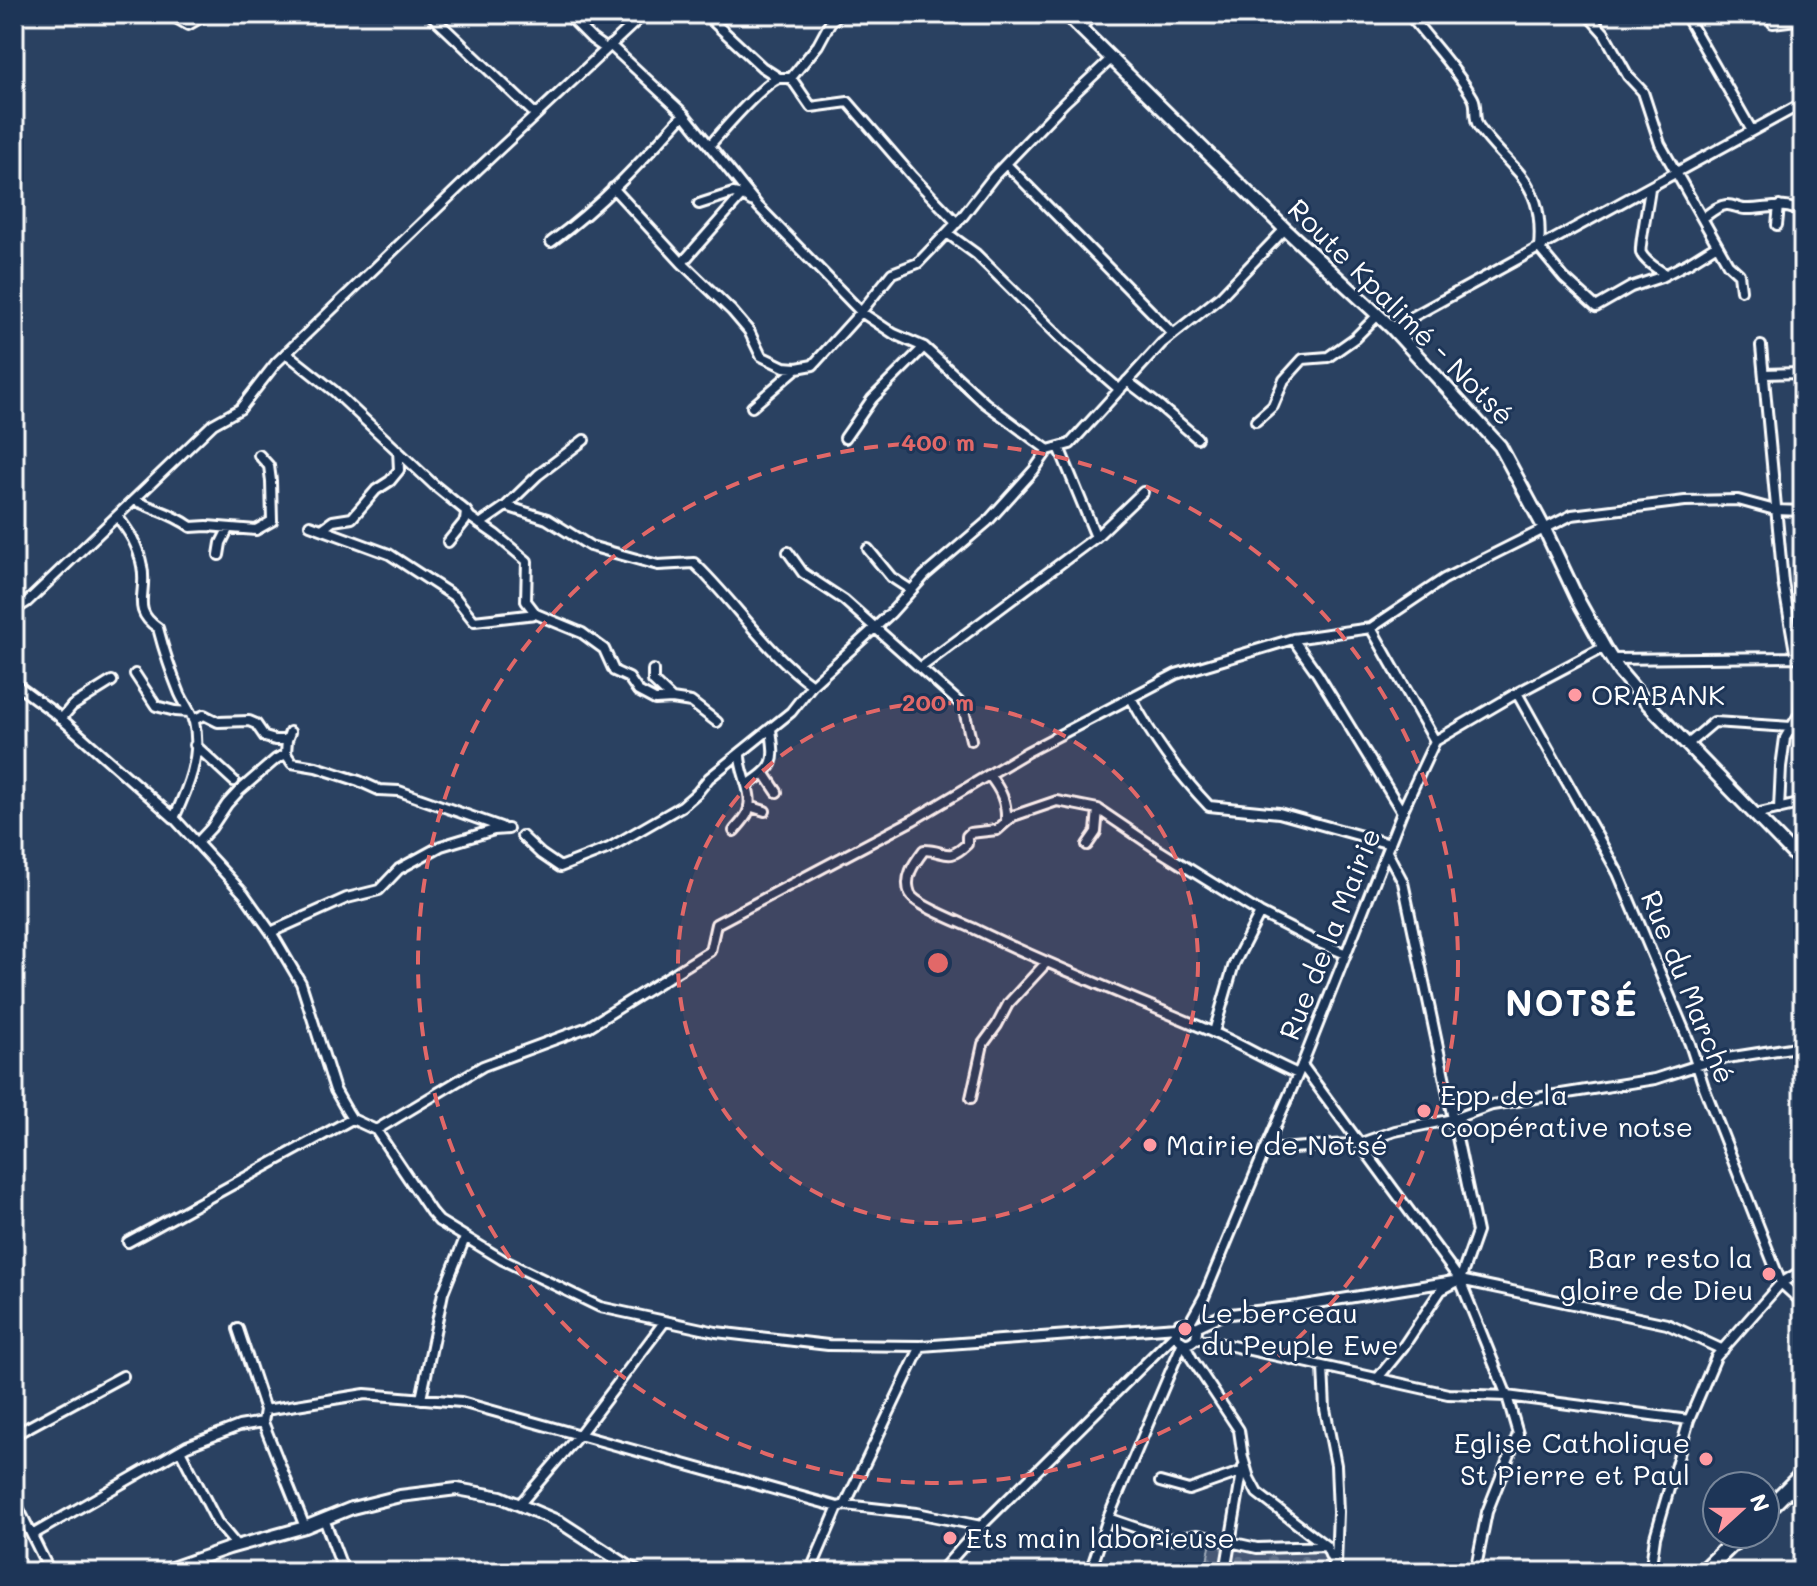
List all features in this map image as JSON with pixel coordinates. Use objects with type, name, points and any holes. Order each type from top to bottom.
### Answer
[{"type":"highway","points":[[1781,1496],[1803,1474]]},
{"type":"highway","points":[[1703,1572],[1726,1550]]},
{"type":"main road","name":"Route Kpalimé - Notsé","points":[[1066,14],[1285,229],[1392,328],[1500,446],[1611,659],[1644,700],[1803,864]]},
{"type":"street","points":[[169,14],[188,25],[207,14]]},
{"type":"street","points":[[430,14],[536,115]]},
{"type":"street","points":[[567,14],[592,39],[608,47],[684,114],[758,206],[861,312],[894,334],[924,347],[985,403],[1048,450]]},
{"type":"street","points":[[14,610],[27,602],[213,424],[240,409],[286,353],[644,14]]},
{"type":"street","points":[[705,14],[762,67],[779,78],[791,78]]},
{"type":"street","points":[[791,78],[818,45],[831,21],[840,14]]},
{"type":"street","points":[[1081,28],[1093,14]]},
{"type":"street","points":[[1409,14],[1476,102],[1474,119],[1489,143],[1513,165],[1533,192],[1541,226],[1539,248],[1564,278],[1596,307],[1717,245]]},
{"type":"street","points":[[1587,14],[1604,33],[1628,76],[1643,92],[1660,144],[1728,264],[1739,274],[1741,290]]},
{"type":"street","points":[[1685,14],[1752,131]]},
{"type":"street","points":[[1773,23],[1803,17]]},
{"type":"street","points":[[613,188],[682,263],[732,311],[749,331],[761,356],[784,367],[813,365],[892,273],[918,263],[957,223],[1006,164],[1112,58]]},
{"type":"street","points":[[710,145],[738,114],[779,78]]},
{"type":"street","points":[[791,78],[811,107],[848,102],[957,223]]},
{"type":"street","points":[[1392,328],[1803,103]]},
{"type":"street","points":[[551,242],[581,220],[644,159],[684,114]]},
{"type":"street","points":[[1006,164],[1173,334]]},
{"type":"street","points":[[1650,188],[1639,249],[1651,264],[1665,274]]},
{"type":"street","points":[[699,204],[733,193],[758,206]]},
{"type":"street","points":[[682,263],[742,195]]},
{"type":"street","points":[[1703,218],[1727,204],[1743,209],[1792,207],[1803,213]]},
{"type":"street","points":[[1777,225],[1779,206]]},
{"type":"street","points":[[522,836],[560,867],[609,848],[682,806],[709,778],[791,712],[812,685],[875,628],[925,575],[987,522],[1048,450],[1070,444],[1162,343],[1220,297],[1285,229]]},
{"type":"street","points":[[947,233],[976,254],[1065,342],[1120,390]]},
{"type":"street","points":[[1256,421],[1273,406],[1284,380],[1303,359],[1328,357],[1355,338],[1378,315]]},
{"type":"street","points":[[1761,346],[1783,582],[1800,658],[1800,713],[1785,738],[1779,809]]},
{"type":"street","points":[[845,438],[872,399],[924,347]]},
{"type":"street","points":[[286,353],[334,391],[470,517],[527,561],[526,601],[536,614]]},
{"type":"street","points":[[752,407],[797,368]]},
{"type":"street","points":[[1764,374],[1803,373]]},
{"type":"street","points":[[1127,381],[1197,438]]},
{"type":"street","points":[[480,524],[584,440]]},
{"type":"street","points":[[1059,447],[1096,537]]},
{"type":"street","points":[[322,529],[333,521],[352,518],[376,490],[390,481],[399,470],[398,449]]},
{"type":"street","points":[[134,500],[178,517],[191,527],[256,530],[272,521],[269,466],[259,455]]},
{"type":"street","points":[[920,668],[1096,537],[1143,492]]},
{"type":"street","points":[[376,1130],[483,1066],[588,1027],[710,951],[716,924],[913,820],[1027,752],[1176,674],[1293,639],[1371,628],[1444,579],[1572,515],[1685,501],[1738,500],[1775,510],[1803,511]]},
{"type":"street","points":[[506,506],[547,519],[590,546],[658,565],[694,563],[792,670],[812,685]]},
{"type":"street","points":[[448,542],[465,521],[466,511]]},
{"type":"street","points":[[117,516],[133,537],[143,569],[142,609],[146,620],[158,628],[165,657],[191,716],[195,766],[174,818]]},
{"type":"street","points":[[310,525],[389,554],[455,597],[474,621],[536,614],[582,633],[604,649],[614,671],[629,678],[638,691],[655,700],[691,702],[717,722]]},
{"type":"street","points":[[219,555],[228,529]]},
{"type":"street","points":[[868,549],[891,577],[911,590]]},
{"type":"street","points":[[788,552],[803,573],[844,600],[963,706],[971,740]]},
{"type":"street","points":[[1371,628],[1435,741],[1604,647]]},
{"type":"street","points":[[1293,639],[1402,812]]},
{"type":"street","points":[[1611,659],[1800,658]]},
{"type":"street","points":[[653,670],[653,681],[672,699]]},
{"type":"street","points":[[135,674],[156,706],[191,716],[204,715],[218,722],[249,721],[256,724],[265,737],[275,740],[288,736],[286,754],[292,763],[330,771],[379,790],[399,791],[508,829],[494,830],[441,846],[399,869],[379,890],[347,898],[271,932]]},
{"type":"street","points":[[61,719],[72,706],[112,681]]},
{"type":"street","points":[[14,683],[61,719],[174,818],[244,894],[301,983],[335,1090],[352,1119],[376,1130],[439,1221],[503,1260],[600,1307],[716,1332],[828,1345],[921,1346],[1176,1330]]},
{"type":"street","points":[[170,710],[180,693]]},
{"type":"street","name":"Rue du Marché","points":[[1517,693],[1618,873],[1690,1044],[1781,1283],[1803,1303]]},
{"type":"street","points":[[1131,698],[1149,732],[1181,777],[1209,806],[1279,813],[1389,848],[1403,882],[1477,1232],[1460,1280],[1441,1290],[1403,1347],[1377,1379]]},
{"type":"street","points":[[1688,744],[1714,722],[1791,727]]},
{"type":"street","points":[[747,785],[765,774],[774,757],[771,729]]},
{"type":"street","name":"Rue de la Mairie","points":[[1193,1324],[1300,1069],[1402,812],[1435,741]]},
{"type":"street","points":[[195,745],[234,781]]},
{"type":"street","points":[[197,843],[239,791],[286,754]]},
{"type":"street","points":[[734,831],[747,814],[749,806],[740,754]]},
{"type":"street","points":[[765,774],[777,792]]},
{"type":"street","points":[[989,775],[1000,789],[1006,805],[1006,822]]},
{"type":"street","points":[[1346,954],[1260,913],[1098,809],[1057,801],[1013,816],[997,830],[970,833],[967,844],[952,855],[924,850],[910,870],[908,879],[910,894],[933,911],[1046,963],[1214,1032],[1270,1062],[1300,1069],[1361,1143],[1460,1280],[1507,1396],[1518,1434],[1487,1512],[1475,1572]]},
{"type":"street","points":[[1755,814],[1803,803]]},
{"type":"street","points":[[749,806],[765,811]]},
{"type":"street","points":[[1087,845],[1096,832],[1098,809]]},
{"type":"street","points":[[1214,1032],[1234,964],[1260,913]]},
{"type":"street","points":[[971,1098],[983,1044],[1008,1004],[1046,963]]},
{"type":"street","points":[[1265,1150],[1361,1143],[1395,1131],[1453,1119],[1492,1105],[1655,1079],[1714,1060],[1803,1046]]},
{"type":"street","points":[[128,1242],[352,1119]]},
{"type":"street","points":[[421,1399],[443,1293],[465,1238]]},
{"type":"street","points":[[1650,1572],[1655,1537],[1689,1420],[1716,1357],[1781,1283],[1803,1270]]},
{"type":"street","points":[[940,1572],[981,1526],[1183,1322],[1193,1324],[1222,1315],[1460,1280],[1667,1324],[1723,1350]]},
{"type":"street","points":[[519,1505],[579,1435],[665,1321]]},
{"type":"street","points":[[1176,1330],[1179,1341],[1190,1343],[1197,1334],[1193,1324]]},
{"type":"street","points":[[238,1329],[265,1410],[263,1422],[305,1527]]},
{"type":"street","points":[[1196,1338],[1448,1394],[1507,1396],[1689,1420]]},
{"type":"street","points":[[1184,1343],[1239,1430],[1243,1471],[1225,1572]]},
{"type":"street","points":[[1090,1572],[1108,1518],[1184,1343]]},
{"type":"street","points":[[810,1572],[921,1346]]},
{"type":"street","points":[[1323,1367],[1325,1409],[1336,1465],[1337,1572]]},
{"type":"street","points":[[14,1435],[123,1376]]},
{"type":"street","points":[[265,1410],[365,1394],[461,1402],[841,1506],[917,1513],[981,1526]]},
{"type":"street","points":[[32,1535],[180,1450],[239,1426],[263,1422]]},
{"type":"street","points":[[180,1450],[217,1522],[237,1546]]},
{"type":"street","points":[[1243,1458],[1257,1493],[1326,1546],[1337,1572]]},
{"type":"street","points":[[1160,1482],[1189,1490],[1243,1471]]},
{"type":"street","points":[[160,1572],[305,1527],[352,1508],[400,1496],[457,1489],[501,1497],[560,1522],[637,1572]]},
{"type":"street","points":[[1787,1490],[1803,1500]]},
{"type":"street","points":[[14,1499],[50,1572]]},
{"type":"street","points":[[1108,1518],[1169,1539],[1198,1535],[1257,1548],[1326,1546]]},
{"type":"street","points":[[324,1519],[342,1571]]},
{"type":"green space","points":[[1212,1536],[1257,1548],[1324,1547],[1334,1572],[1205,1572]]},
{"type":"place","name":"ORABANK","points":[[1575,695]]},
{"type":"place","name":"Epp de la coopérative notse","points":[[1424,1111]]},
{"type":"place","name":"Mairie de Notsé","points":[[1150,1145]]},
{"type":"place","name":"Bar resto la gloire de Dieu","points":[[1769,1274]]},
{"type":"place","name":"Le berceau du Peuple Ewe","points":[[1185,1329]]},
{"type":"place","name":"Eglise Catholique St Pierre et Paul","points":[[1706,1459]]},
{"type":"place","name":"Ets main laborieuse","points":[[950,1538]]},
{"type":"district","name":"NOTSÉ","points":[[1572,1003]]}]
